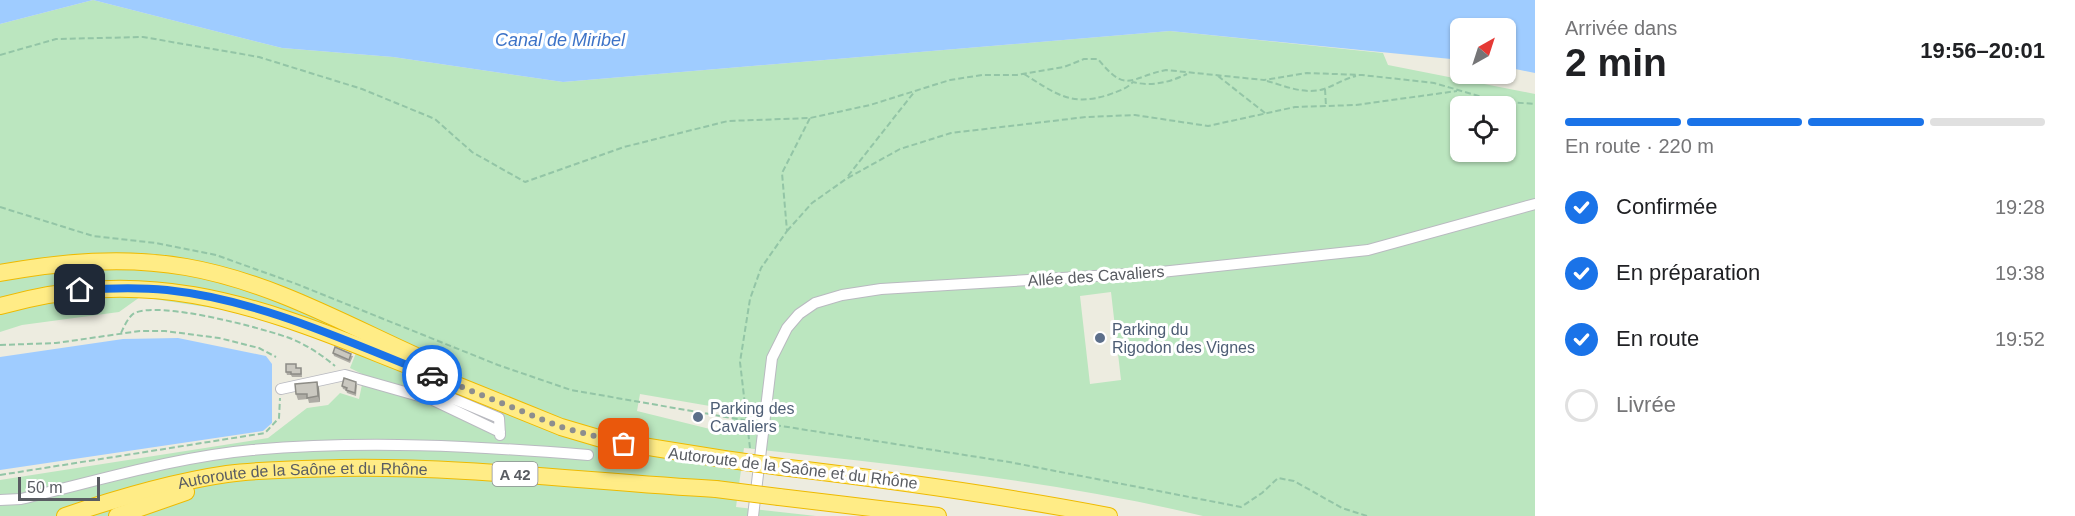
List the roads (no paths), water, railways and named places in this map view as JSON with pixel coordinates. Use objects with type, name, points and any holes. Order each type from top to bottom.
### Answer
[{"type":"highway","points":[[0,273],[99,261],[185,267],[217,274],[271,291],[553,415],[644,447]]},
{"type":"highway","name":"Autoroute de la Saône et du Rhône","points":[[0,306],[29,298],[80,290],[123,288],[167,290],[230,301],[291,319],[561,427],[644,447],[904,482],[1109,516]]},
{"type":"highway","name":"Autoroute de la Saône et du Rhône","points":[[65,516],[128,495],[230,474],[405,467],[716,489],[938,516]]},
{"type":"highway","points":[[117,516],[192,490],[314,469]]},
{"type":"street","name":"Allée des Cavaliers","points":[[753,516],[755,450],[763,423],[772,358],[787,327],[799,314],[815,303],[842,295],[881,289],[1161,272],[1368,250],[1535,204]]},
{"type":"street","points":[[281,389],[345,375],[433,400],[500,432]]},
{"type":"street","points":[[430,389],[500,418],[500,448]]},
{"type":"street","points":[[0,500],[21,499],[181,462],[250,450],[379,444],[500,448],[588,455]]},
{"type":"water","points":[[0,0],[93,0],[0,24]]},
{"type":"water","name":"Canal de Miribel","points":[[93,0],[1535,0],[1535,73],[1516,69],[1516,18],[1450,18],[1450,59],[1170,31],[563,82],[393,57],[282,48]]},
{"type":"water","points":[[178,338],[266,356],[272,364],[272,423],[263,431],[0,470],[0,357],[123,339]]},
{"type":"place","name":"Parking du Rigodon des Vignes","points":[[1100,338]]},
{"type":"place","name":"Parking des Cavaliers","points":[[698,417]]}]
